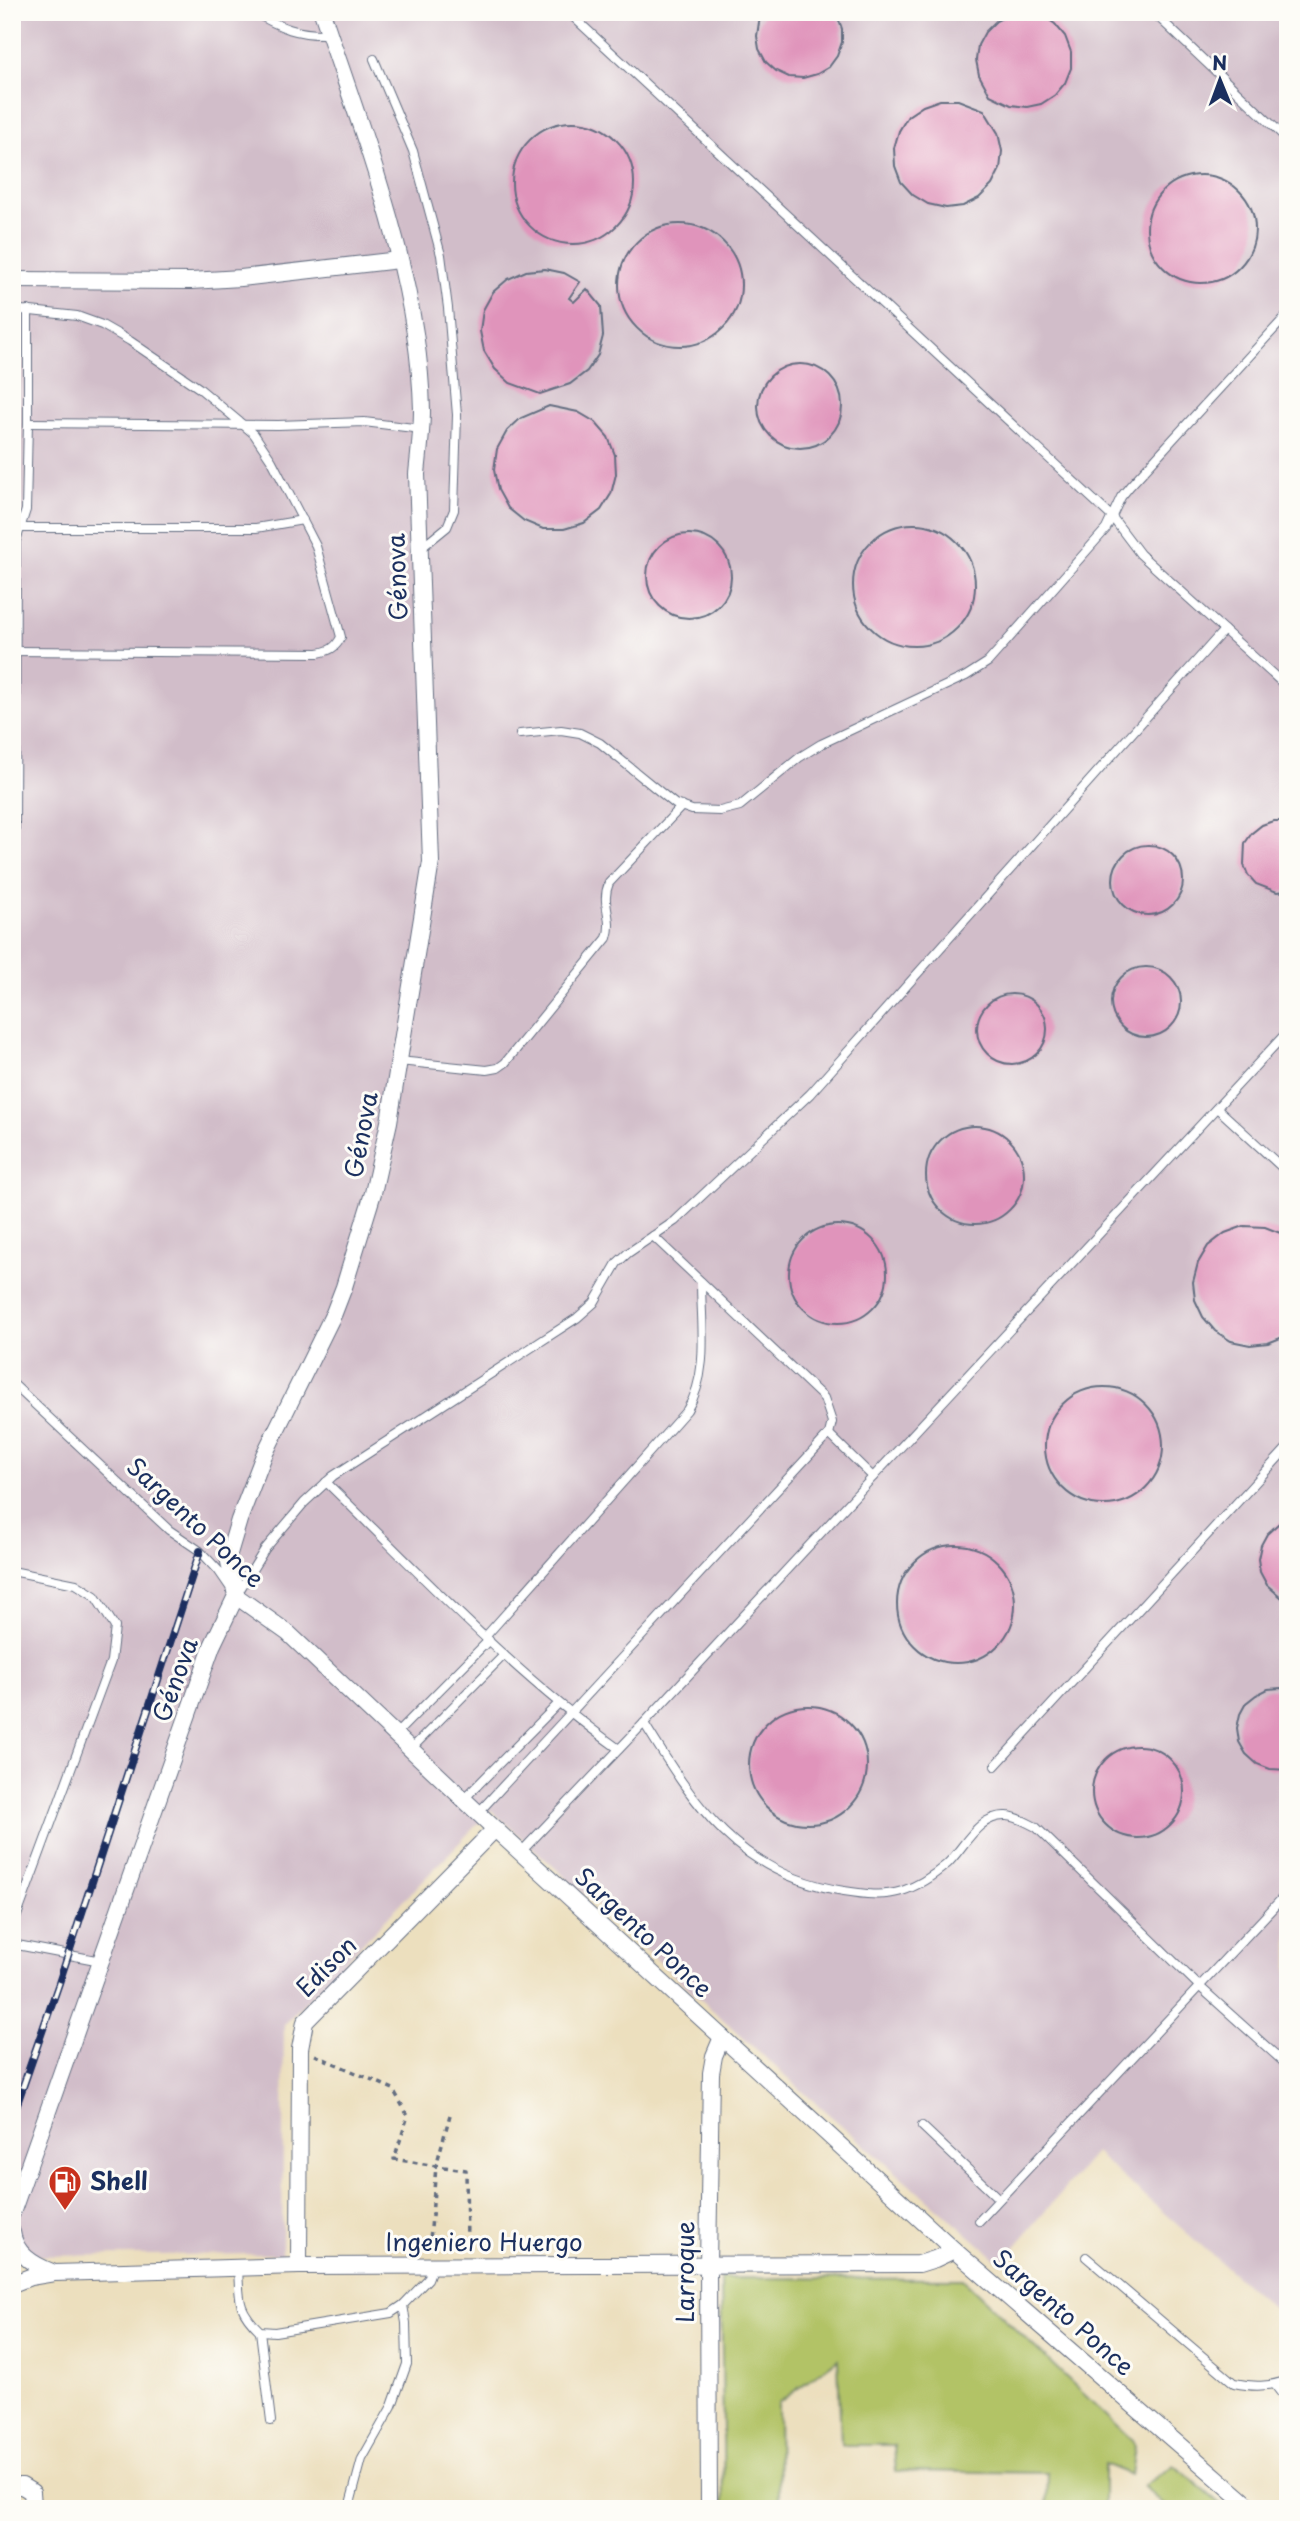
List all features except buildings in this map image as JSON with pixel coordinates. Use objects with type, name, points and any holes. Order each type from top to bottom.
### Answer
[{"type":"street","name":"Génova","points":[[12,2213],[212,1646],[236,1596],[228,1557],[234,1538],[264,1455],[334,1313],[358,1247],[385,1141],[431,862],[417,474],[422,429],[417,358],[388,213],[322,12]]},
{"type":"street","points":[[12,280],[191,281],[242,278],[399,260]]},
{"type":"street","name":"Sargento Ponce","points":[[236,1596],[288,1633],[495,1829],[954,2250],[1253,2509]]},
{"type":"street","name":"Edison","points":[[299,2266],[300,2049],[305,2022],[495,1829]]},
{"type":"street","name":"Larroque","points":[[709,2509],[708,2265],[711,2073],[722,2037]]},
{"type":"street","points":[[12,2232],[19,2250],[35,2266],[54,2273]]},
{"type":"street","name":"Ingeniero Huergo","points":[[12,2284],[30,2277],[54,2273],[299,2266],[919,2264],[954,2250]]},
{"type":"street","points":[[12,2486],[22,2486],[32,2492],[33,2505],[30,2509]]},
{"type":"lane","points":[[254,12],[278,27],[307,35],[329,34]]},
{"type":"lane","points":[[568,12],[1112,517],[1139,554],[1288,688]]},
{"type":"lane","points":[[1153,12],[1288,141]]},
{"type":"lane","points":[[374,59],[413,151],[441,255],[448,309],[457,415],[454,510],[447,527],[420,550]]},
{"type":"lane","points":[[12,309],[77,316],[102,326],[130,341],[199,388],[254,434],[272,461],[316,546],[341,637],[337,645],[328,651],[14,651]]},
{"type":"lane","points":[[15,831],[16,528],[26,510],[29,423],[28,310]]},
{"type":"lane","points":[[520,734],[561,730],[580,733],[600,743],[675,804],[691,810],[720,811],[740,806],[800,757],[821,744],[979,669],[988,662],[1106,529],[1121,497],[1130,486],[1288,314]]},
{"type":"lane","points":[[29,423],[243,425],[364,422],[422,429]]},
{"type":"lane","points":[[16,528],[256,528],[303,520]]},
{"type":"lane","points":[[236,1596],[265,1549],[304,1503],[326,1482],[369,1451],[577,1318],[594,1303],[617,1263],[675,1221],[810,1094],[1224,630]]},
{"type":"lane","points":[[399,1061],[488,1070],[505,1063],[607,938],[610,920],[605,904],[605,892],[609,883],[682,806]]},
{"type":"lane","points":[[521,1852],[1288,1031]]},
{"type":"lane","points":[[1217,1108],[1288,1172]]},
{"type":"lane","points":[[478,1813],[829,1434],[832,1422],[824,1398],[653,1237]]},
{"type":"lane","points":[[395,1735],[487,1639],[687,1410],[695,1396],[701,1371],[701,1282]]},
{"type":"lane","name":"Sargento Ponce","points":[[12,1383],[169,1530],[200,1551],[218,1570],[236,1596]]},
{"type":"lane","points":[[829,1434],[873,1477]]},
{"type":"lane","points":[[995,1766],[1288,1447]]},
{"type":"lane","points":[[326,1482],[504,1655],[571,1715],[619,1749]]},
{"type":"lane","points":[[12,1571],[76,1584],[95,1596],[106,1609],[115,1627],[111,1661],[12,1929]]},
{"type":"lane","points":[[411,1749],[504,1655]]},
{"type":"lane","points":[[464,1799],[558,1704]]},
{"type":"lane","points":[[643,1724],[711,1822],[759,1860],[808,1883],[868,1895],[903,1891],[927,1879],[948,1863],[982,1823],[993,1817],[1008,1815],[1036,1827],[1199,1986],[1288,2066]]},
{"type":"lane","points":[[979,2221],[1288,1892]]},
{"type":"lane","points":[[12,1944],[101,1961]]},
{"type":"lane","points":[[922,2126],[999,2199]]},
{"type":"lane","points":[[1086,2257],[1234,2383],[1249,2386],[1275,2385],[1288,2380]]},
{"type":"lane","points":[[238,2268],[240,2307],[260,2331],[275,2332],[391,2313],[403,2305],[428,2279],[433,2266]]},
{"type":"lane","points":[[351,2500],[362,2459],[392,2406],[407,2364],[403,2305]]},
{"type":"lane","points":[[260,2331],[271,2421]]},
{"type":"lane","points":[[1275,2385],[1288,2402]]},
{"type":"path","points":[[300,2049],[393,2089],[408,2116],[394,2159],[466,2170],[467,2246]]},
{"type":"path","points":[[430,2241],[436,2166],[450,2115]]},
{"type":"shaded area","points":[[12,12],[1288,12],[1288,2321],[1095,2153],[1001,2263],[810,2098],[491,1810],[284,2024],[282,2254],[12,2256]]},
{"type":"green space","points":[[721,2278],[963,2279],[1132,2440],[1135,2446],[1131,2475],[1104,2464],[1104,2509],[936,2509],[936,2506],[1047,2506],[1048,2473],[896,2471],[894,2445],[841,2445],[838,2359],[778,2403],[779,2509],[724,2509]]},
{"type":"green space","points":[[1174,2465],[1226,2509],[1169,2509],[1143,2486]]},
{"type":"railway","points":[[12,2118],[59,1983],[200,1551]]},
{"type":"place","name":"Shell","points":[[65,2212]]}]
